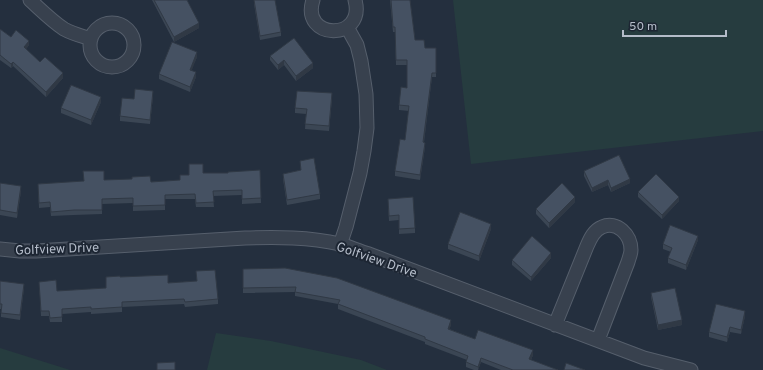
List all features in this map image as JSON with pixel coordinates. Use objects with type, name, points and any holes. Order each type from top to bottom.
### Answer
[{"type":"street","points":[[30,0],[64,28],[77,35],[91,39]]},
{"type":"street","points":[[313,0],[311,13],[314,20],[325,30],[332,32],[340,31],[353,22],[356,14],[354,0]]},
{"type":"street","points":[[340,245],[360,172],[367,128],[366,94],[361,62],[357,45],[347,27]]},
{"type":"street","points":[[555,325],[592,234],[602,227],[614,225],[624,231],[629,240],[631,250],[628,262],[598,340]]},
{"type":"street","name":"Golfview Drive","points":[[0,249],[36,251],[237,238],[275,237],[298,238],[340,245],[369,254],[644,358],[691,370]]},
{"type":"green space","points":[[453,0],[763,0],[763,131],[471,164]]},
{"type":"green space","points":[[216,333],[271,341],[361,360],[387,370],[207,370]]},
{"type":"green space","points":[[0,348],[70,370],[0,370]]},
{"type":"building","points":[[154,0],[187,0],[199,23],[174,37]]},
{"type":"building","points":[[254,0],[275,0],[281,32],[260,36]]},
{"type":"building","points":[[391,0],[410,0],[415,40],[424,40],[425,48],[436,48],[436,73],[432,73],[423,142],[425,143],[420,175],[395,171],[400,139],[405,140],[409,106],[399,105],[401,87],[407,88],[407,60],[396,60],[395,27],[393,27]]},
{"type":"building","points":[[0,29],[11,37],[16,30],[29,41],[24,47],[40,62],[45,57],[63,73],[46,92],[13,62],[11,64],[0,55]]},
{"type":"building","points":[[294,38],[313,63],[296,76],[284,60],[278,65],[270,56]]},
{"type":"building","points":[[172,42],[197,52],[190,70],[196,72],[190,87],[159,74]]},
{"type":"building","points":[[71,85],[101,97],[91,120],[61,108]]},
{"type":"building","points":[[135,89],[153,91],[150,120],[120,116],[122,98],[134,99]]},
{"type":"building","points":[[297,91],[332,93],[329,126],[305,124],[307,109],[295,108]]},
{"type":"building","points":[[619,155],[630,179],[611,188],[608,180],[592,188],[584,171]]},
{"type":"building","points":[[314,158],[320,194],[287,200],[283,174],[301,170],[300,161]]},
{"type":"building","points":[[189,164],[203,164],[203,173],[228,173],[260,170],[261,198],[242,199],[242,190],[213,191],[214,202],[196,203],[195,194],[165,195],[165,205],[133,206],[133,198],[102,199],[102,210],[51,212],[50,202],[39,203],[38,184],[84,181],[83,171],[104,171],[104,180],[132,179],[132,177],[150,176],[151,182],[180,180],[180,175],[189,175]]},
{"type":"building","points":[[656,174],[679,197],[662,215],[638,192]]},
{"type":"building","points":[[0,183],[21,186],[17,213],[0,210]]},
{"type":"building","points":[[562,183],[575,197],[549,223],[536,209]]},
{"type":"building","points":[[413,197],[415,228],[399,229],[399,215],[389,216],[388,199]]},
{"type":"building","points":[[460,212],[491,224],[479,256],[448,244]]},
{"type":"building","points":[[670,225],[698,236],[686,265],[668,258],[672,248],[663,244]]},
{"type":"building","points":[[532,236],[551,253],[531,277],[512,260]]},
{"type":"building","points":[[285,268],[337,278],[451,320],[448,329],[475,339],[478,330],[533,350],[529,359],[558,370],[513,370],[481,358],[478,367],[466,362],[468,356],[425,339],[425,337],[338,304],[340,300],[295,292],[296,287],[243,288],[243,269]]},
{"type":"building","points":[[215,270],[218,299],[185,302],[184,299],[122,302],[122,307],[62,309],[62,317],[50,318],[49,311],[41,311],[39,282],[56,280],[57,291],[106,288],[106,277],[168,275],[168,283],[197,281],[196,271]]},
{"type":"building","points":[[0,281],[24,284],[20,315],[1,313],[2,304],[0,304]]},
{"type":"building","points":[[675,288],[682,320],[658,325],[651,293]]},
{"type":"building","points":[[716,304],[745,311],[741,330],[730,327],[727,337],[709,332]]},
{"type":"building","points":[[175,362],[175,370],[157,370],[157,363]]},
{"type":"building","points":[[566,363],[585,370],[564,370]]}]
